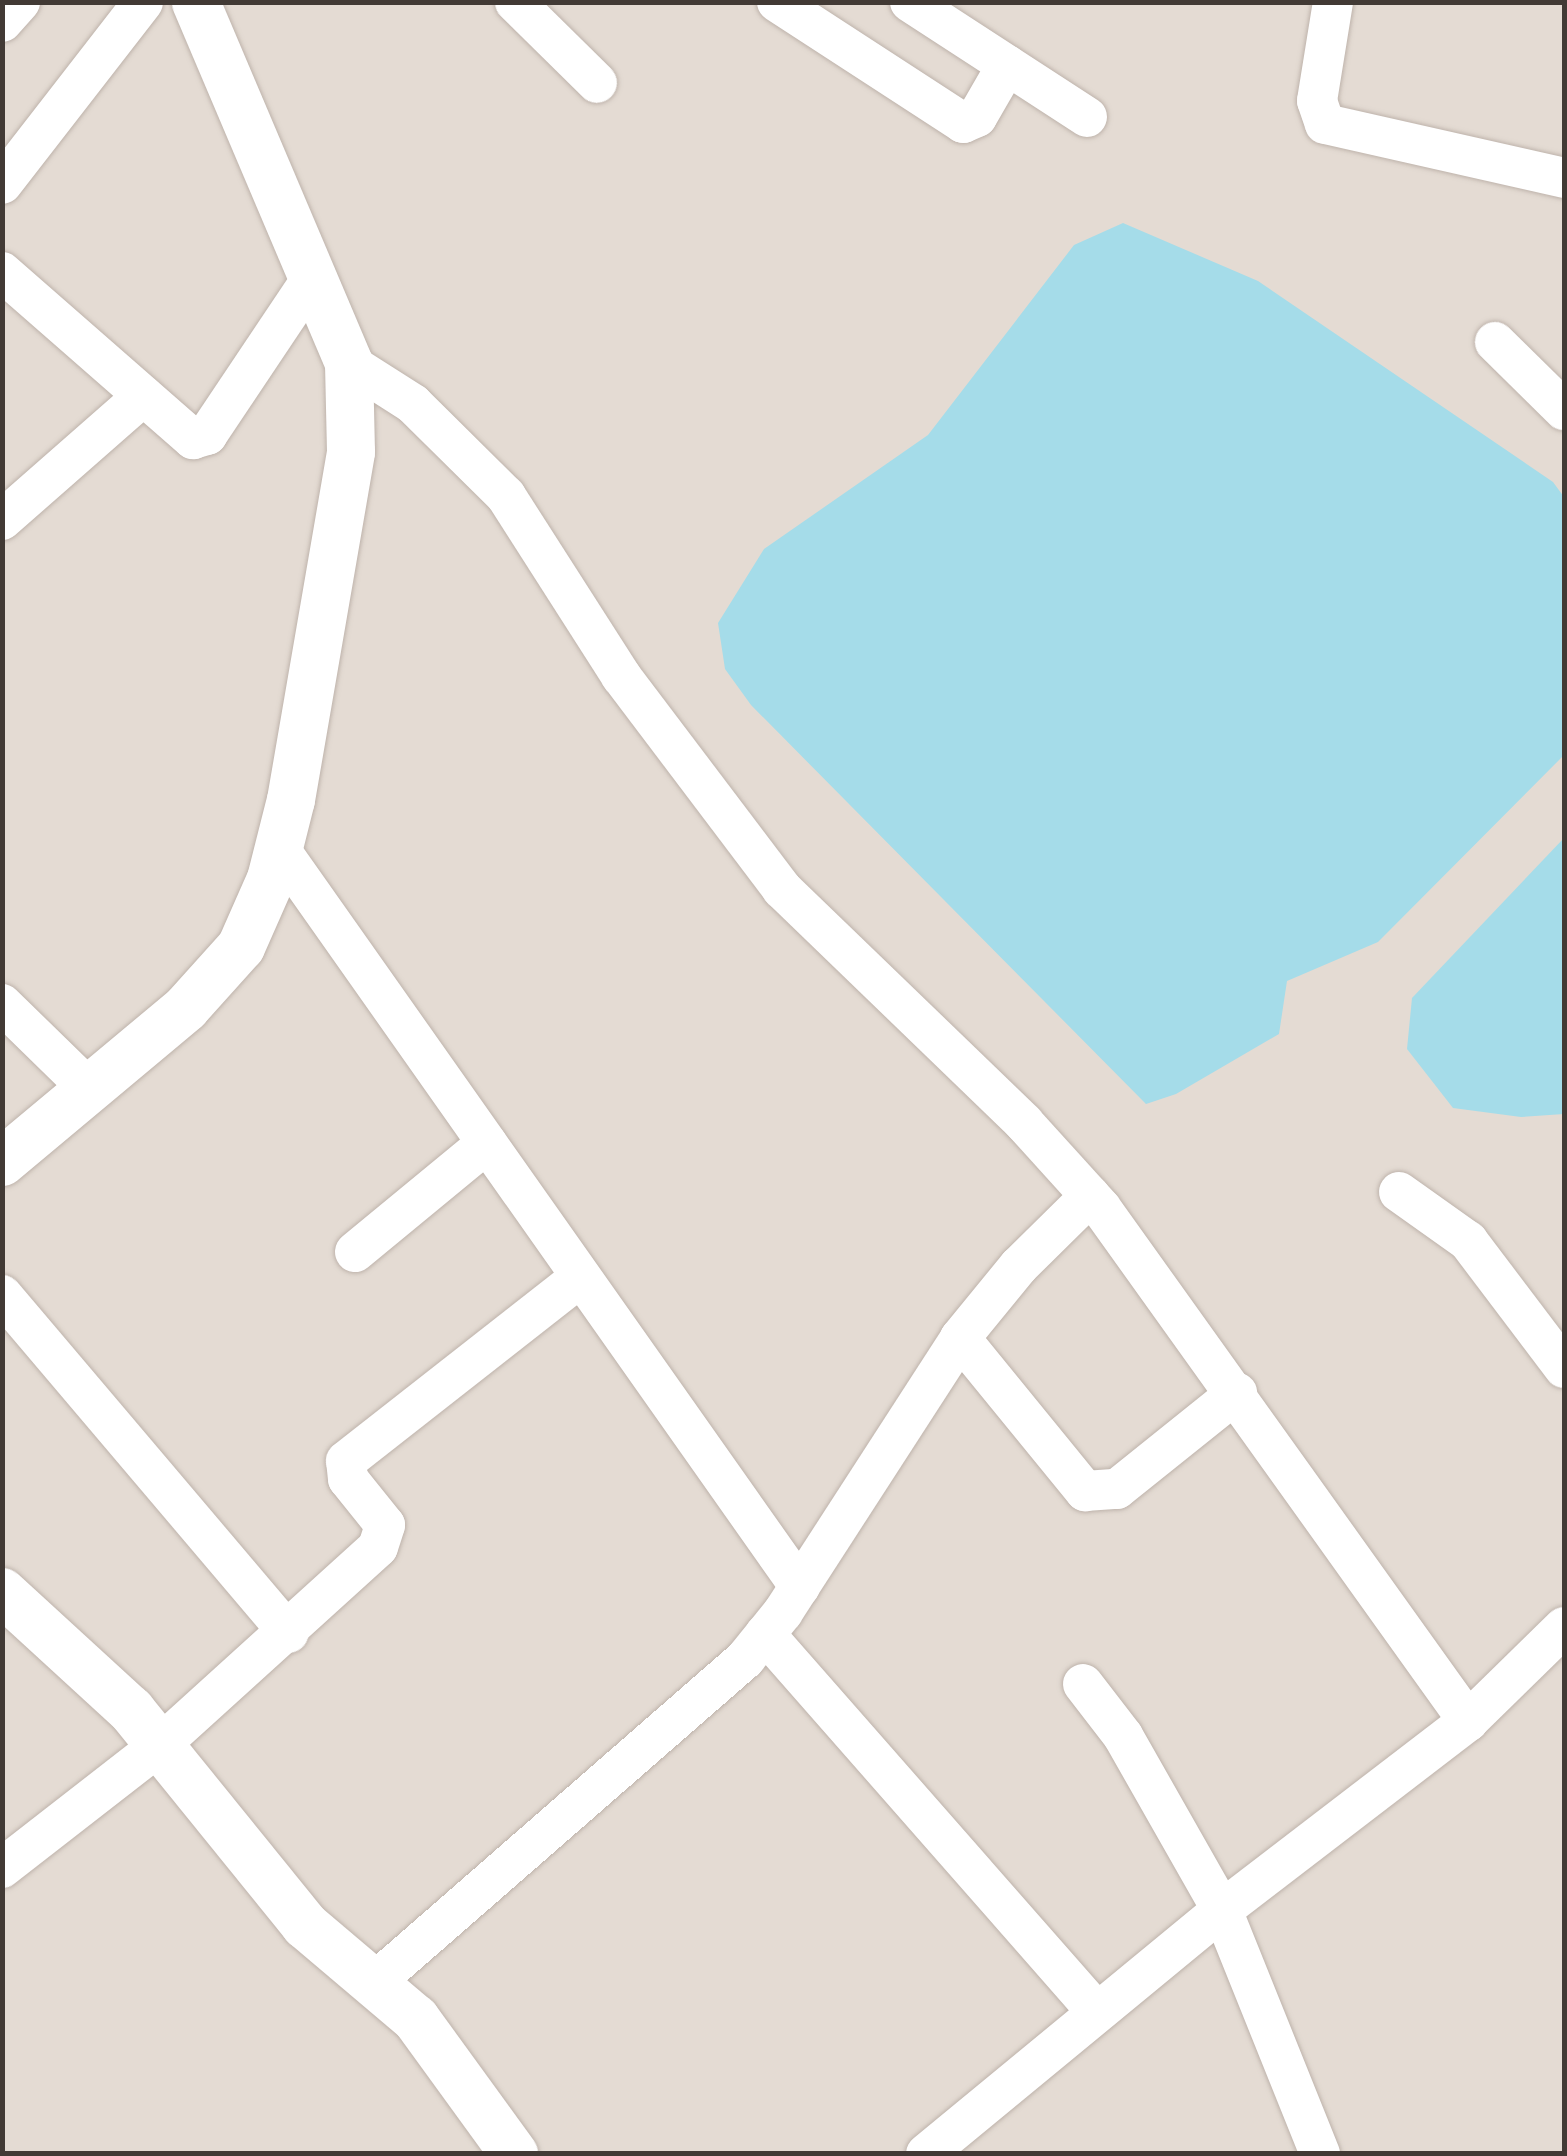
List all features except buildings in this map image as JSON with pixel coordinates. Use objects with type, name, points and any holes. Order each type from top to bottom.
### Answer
[{"type":"street","points":[[2,22],[20,2]]},
{"type":"street","points":[[2,184],[143,2]]},
{"type":"street","points":[[2,1162],[92,1091],[186,1008],[242,947],[278,848],[352,452],[349,363],[196,2]]},
{"type":"street","points":[[515,2],[596,83]]},
{"type":"street","points":[[778,2],[963,123],[977,117],[1006,65]]},
{"type":"street","points":[[910,2],[1088,117]]},
{"type":"street","points":[[1332,2],[1316,101],[1325,124],[1564,178]]},
{"type":"street","points":[[2,272],[185,434],[207,435],[314,275]]},
{"type":"street","points":[[1495,342],[1564,410]]},
{"type":"street","points":[[349,363],[414,404],[506,496],[621,676],[772,876],[1090,1196],[1237,1392],[1468,1721]]},
{"type":"street","points":[[2,520],[142,396]]},
{"type":"street","points":[[278,848],[800,1587]]},
{"type":"street","points":[[2,1004],[92,1091]]},
{"type":"street","points":[[355,1252],[487,1143]]},
{"type":"street","points":[[1400,1192],[1468,1241],[1564,1368]]},
{"type":"street","points":[[376,1981],[745,1659],[800,1587],[960,1338],[1019,1266],[1090,1196]]},
{"type":"street","points":[[2,1868],[160,1745],[289,1633],[386,1536],[379,1516],[344,1472],[346,1461],[581,1277]]},
{"type":"street","points":[[2,1296],[289,1633]]},
{"type":"street","points":[[960,1338],[1085,1491],[1117,1489],[1237,1392]]},
{"type":"street","points":[[2,1592],[90,1668],[160,1745],[283,1901],[416,2018],[514,2154]]},
{"type":"street","points":[[926,2154],[1222,1910],[1468,1721],[1564,1627]]},
{"type":"street","points":[[765,1634],[1097,2012]]},
{"type":"street","points":[[1083,1684],[1123,1736],[1222,1910],[1320,2154]]},
{"type":"shaded area","points":[[3,3],[1564,3],[1564,2153],[3,2153]]},
{"type":"water","points":[[1123,223],[1258,281],[1553,482],[1564,497],[1564,755],[1378,942],[1287,981],[1279,1034],[1176,1094],[1146,1104],[751,705],[725,669],[718,623],[764,549],[928,435],[1074,245]]},
{"type":"water","points":[[1564,838],[1564,1114],[1521,1117],[1453,1108],[1407,1049],[1412,998]]}]
